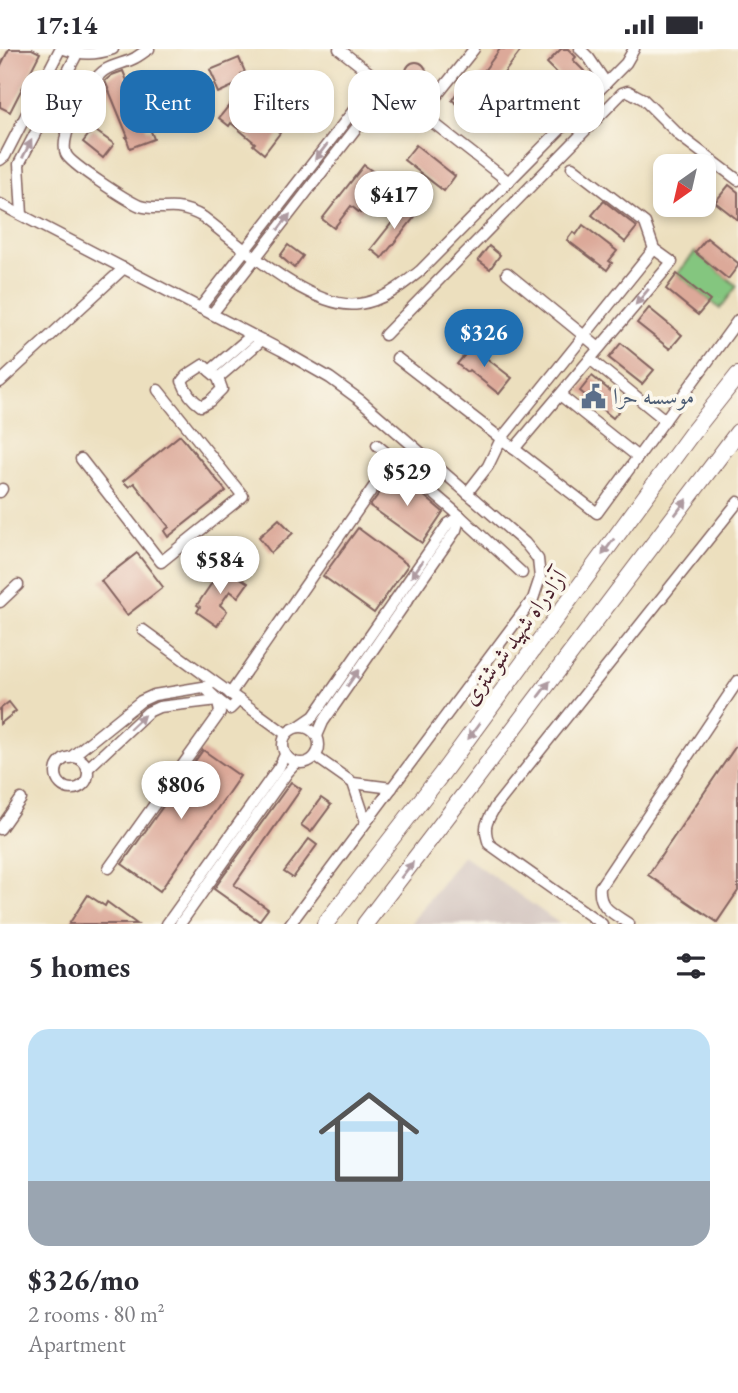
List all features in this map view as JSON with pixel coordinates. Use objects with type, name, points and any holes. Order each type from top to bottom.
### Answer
[{"type":"highway","name":"آزادراه شهید شوشتری","points":[[325,924],[440,776],[692,433],[738,375]]},
{"type":"highway","points":[[365,924],[738,432]]},
{"type":"street","points":[[0,160],[5,156],[62,49],[77,54],[97,54],[113,49]]},
{"type":"street","points":[[149,49],[136,58],[105,70],[90,84],[71,119],[64,143],[65,154],[73,163],[133,203],[146,208],[189,210],[290,283],[334,303],[357,305],[377,300],[395,291],[420,271],[607,83],[626,63],[634,49]]},
{"type":"street","points":[[440,92],[474,49]]},
{"type":"street","points":[[580,49],[607,83]]},
{"type":"street","points":[[343,50],[366,70]]},
{"type":"street","points":[[22,215],[19,164],[77,54]]},
{"type":"street","points":[[385,335],[622,93],[628,91],[643,99],[680,136],[738,180]]},
{"type":"street","points":[[200,308],[348,117]]},
{"type":"street","points":[[440,128],[509,182]]},
{"type":"street","points":[[212,314],[352,133]]},
{"type":"street","points":[[514,449],[672,262],[654,249],[645,223],[572,167]]},
{"type":"street","points":[[0,204],[257,337],[330,378],[360,400],[467,493],[524,543],[538,559],[540,578],[533,600],[290,924]]},
{"type":"street","points":[[467,493],[488,465],[501,439],[654,249]]},
{"type":"street","points":[[0,382],[124,268]]},
{"type":"street","points":[[507,273],[599,348]]},
{"type":"street","points":[[397,358],[597,513],[738,320]]},
{"type":"street","points":[[214,374],[257,337]]},
{"type":"street","points":[[590,359],[665,420]]},
{"type":"street","points":[[203,365],[214,374],[222,389],[201,406],[189,395],[182,381],[203,365]]},
{"type":"street","points":[[81,459],[161,562],[243,496],[158,390]]},
{"type":"street","points":[[173,407],[189,395]]},
{"type":"street","points":[[560,395],[638,457]]},
{"type":"street","points":[[377,445],[522,573]]},
{"type":"street","points":[[87,769],[148,712],[159,707],[218,700],[230,709],[234,697],[393,459]]},
{"type":"street","points":[[601,924],[489,844],[484,831],[488,819],[738,502]]},
{"type":"street","points":[[298,727],[314,716],[448,524],[460,516]]},
{"type":"street","points":[[317,736],[323,722],[456,530],[460,516]]},
{"type":"street","points":[[0,602],[18,585]]},
{"type":"street","points":[[143,630],[210,685],[234,697],[286,734]]},
{"type":"street","points":[[629,924],[606,909],[599,897],[600,887],[738,681]]},
{"type":"street","points":[[109,868],[220,713],[218,700],[210,685]]},
{"type":"street","points":[[70,758],[81,760],[87,769],[86,780],[79,788],[63,787],[57,779],[56,770],[61,761],[70,758],[141,701],[153,695],[210,685]]},
{"type":"street","points":[[298,727],[312,730],[319,743],[316,757],[304,764],[296,764],[290,760],[282,748],[286,734],[298,727]]},
{"type":"street","points":[[167,924],[285,755]]},
{"type":"street","points":[[316,757],[353,783],[392,788]]},
{"type":"street","points":[[180,924],[296,764]]},
{"type":"street","points":[[353,783],[366,822]]},
{"type":"street","points":[[0,829],[21,799]]},
{"type":"shaded area","points":[[463,855],[560,924],[410,924]]},
{"type":"green space","points":[[695,252],[737,286],[720,309],[677,274]]},
{"type":"building","points":[[9,49],[32,49],[40,53],[31,70],[21,70],[21,90],[10,112],[0,107],[0,67]]},
{"type":"building","points":[[500,49],[522,49],[506,70],[485,70]]},
{"type":"building","points":[[561,49],[568,49],[576,57],[573,60],[583,70],[554,70],[547,63]]},
{"type":"building","points":[[239,58],[244,70],[229,70],[229,88],[218,93],[215,86],[215,70],[210,70]]},
{"type":"building","points":[[416,62],[425,68],[406,70],[409,65]]},
{"type":"building","points":[[120,72],[120,118],[106,83],[112,75]]},
{"type":"building","points":[[229,106],[229,126],[219,118]]},
{"type":"building","points":[[90,133],[99,133],[114,144],[103,158],[83,142]]},
{"type":"building","points":[[126,133],[152,133],[154,139],[130,148]]},
{"type":"building","points":[[243,133],[280,133],[264,154],[253,145],[255,143]]},
{"type":"building","points":[[416,145],[455,176],[444,191],[404,160]]},
{"type":"building","points":[[364,165],[376,174],[360,194],[369,201],[360,213],[351,206],[334,228],[322,219]]},
{"type":"building","points":[[729,185],[738,192],[738,220],[716,203]]},
{"type":"building","points":[[604,201],[637,227],[625,242],[592,215]]},
{"type":"building","points":[[406,205],[417,214],[382,258],[371,249]]},
{"type":"building","points":[[583,225],[617,251],[609,261],[612,263],[607,270],[567,240],[573,232],[576,235]]},
{"type":"building","points":[[707,238],[738,263],[728,279],[695,252]]},
{"type":"building","points":[[288,245],[303,256],[294,268],[280,256]]},
{"type":"building","points":[[489,246],[500,255],[490,269],[478,260]]},
{"type":"building","points":[[677,274],[710,301],[698,315],[666,289]]},
{"type":"building","points":[[649,308],[682,335],[670,349],[637,323]]},
{"type":"building","points":[[621,343],[654,370],[642,384],[609,358]]},
{"type":"building","points":[[474,344],[483,352],[481,354],[512,378],[499,394],[457,364]]},
{"type":"building","points":[[592,376],[625,403],[613,418],[580,391]]},
{"type":"building","points":[[180,435],[226,491],[168,537],[164,531],[169,527],[134,483],[129,487],[123,481]]},
{"type":"building","points":[[395,471],[443,512],[422,543],[370,506]]},
{"type":"building","points":[[279,519],[293,533],[271,553],[259,537]]},
{"type":"building","points":[[358,528],[408,565],[374,613],[323,576]]},
{"type":"building","points":[[137,553],[163,587],[127,615],[101,581]]},
{"type":"building","points":[[228,570],[248,583],[238,597],[230,591],[220,605],[227,611],[217,626],[197,612],[200,607],[197,605],[220,571],[225,574]]},
{"type":"building","points":[[9,702],[16,711],[0,724],[0,709]]},
{"type":"building","points":[[738,743],[738,891],[717,922],[648,875]]},
{"type":"building","points":[[203,750],[240,776],[160,891],[122,864]]},
{"type":"building","points":[[291,782],[301,789],[234,885],[268,909],[259,921],[214,889]]},
{"type":"building","points":[[321,798],[331,805],[311,832],[301,825]]},
{"type":"building","points":[[309,839],[317,845],[293,878],[284,872]]},
{"type":"building","points":[[88,895],[105,906],[107,902],[137,924],[69,924]]},
{"type":"place","name":"موسسه حرا","points":[[593,396]]}]
